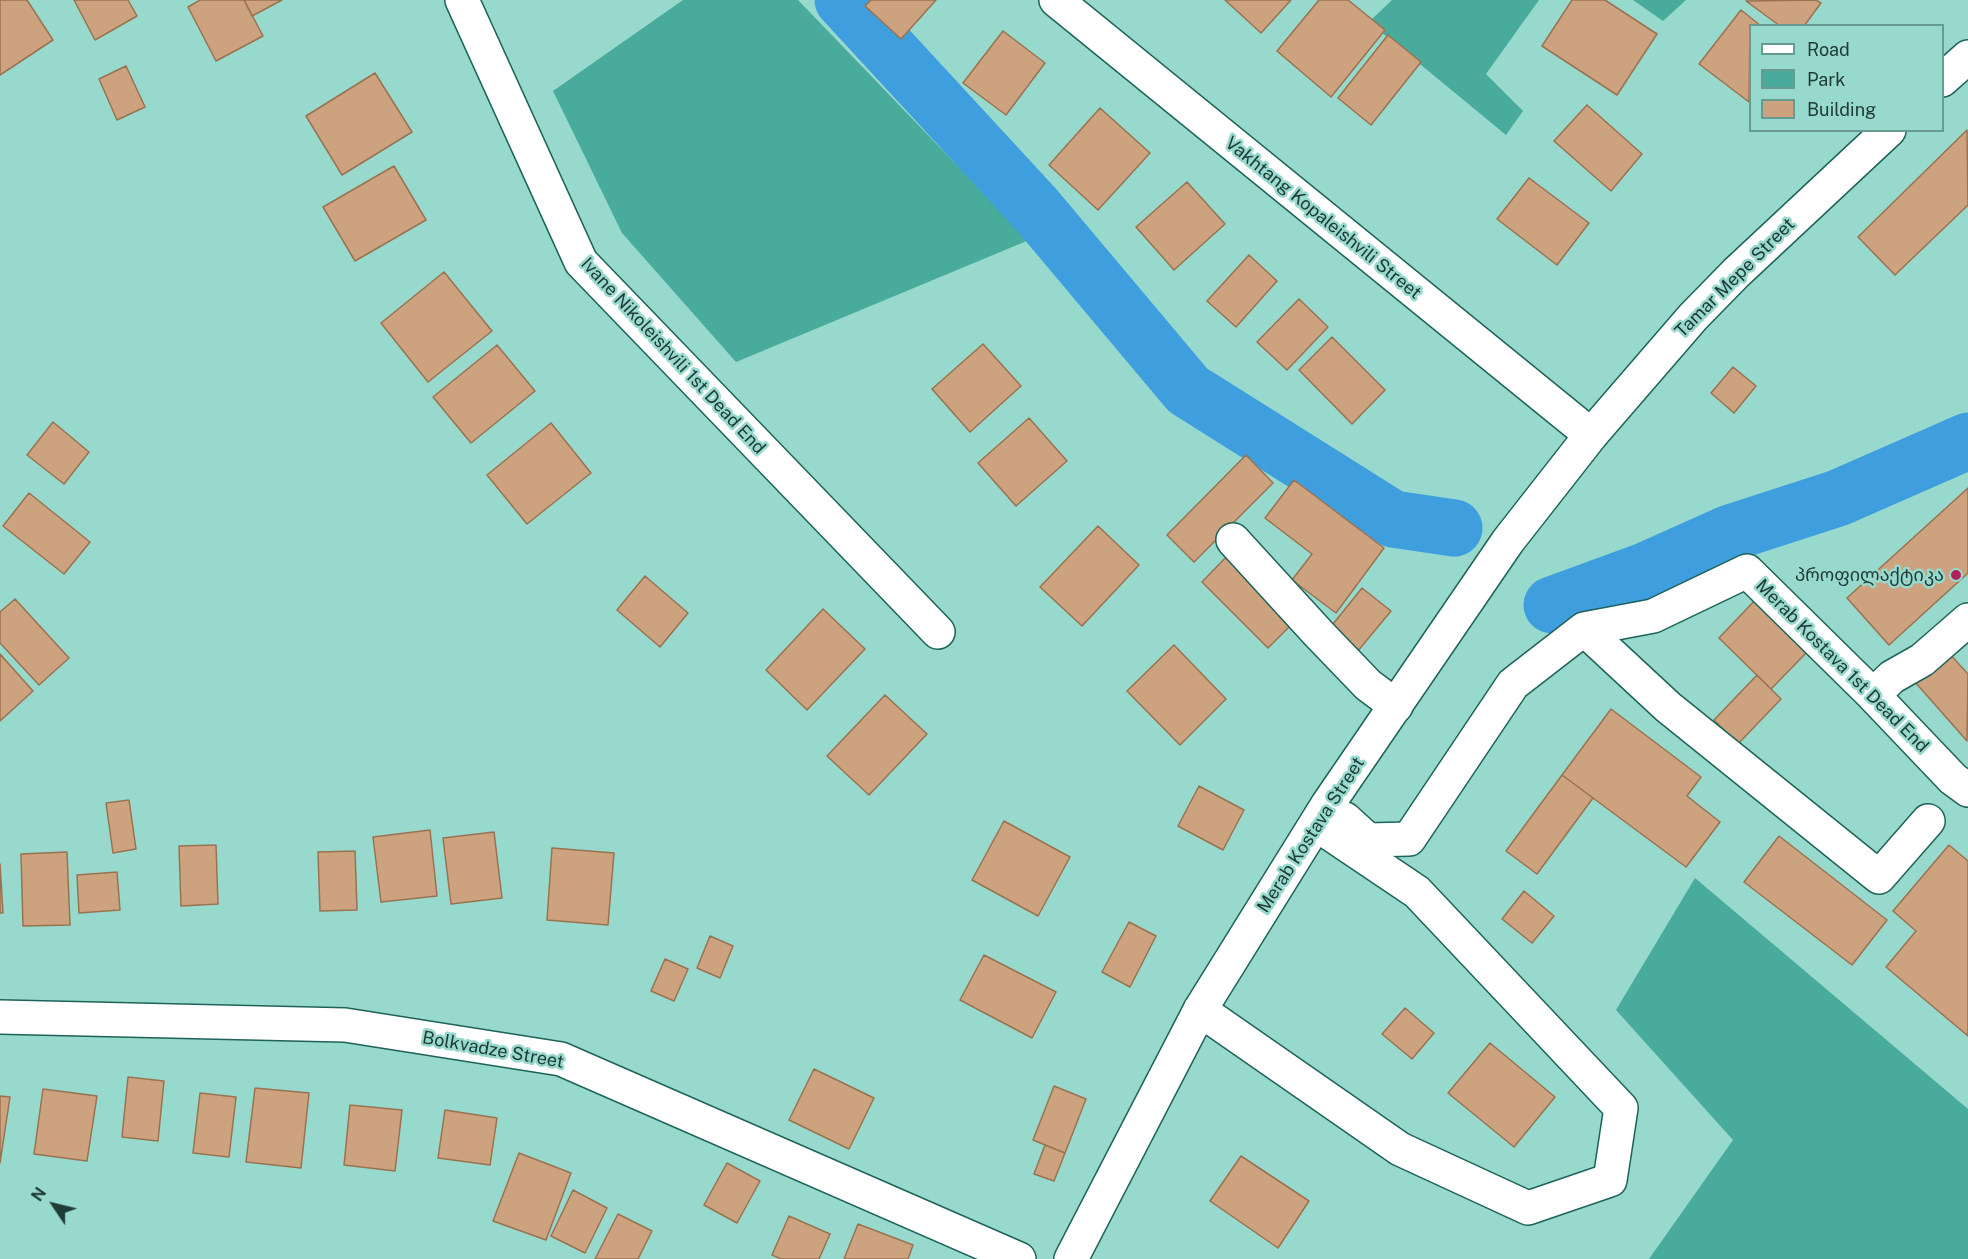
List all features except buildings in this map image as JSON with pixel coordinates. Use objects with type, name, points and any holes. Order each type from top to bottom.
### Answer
[{"type":"street","name":"Ivane Nikoleishvili 1st Dead End","points":[[462,0],[581,262],[938,632]]},
{"type":"street","name":"Vakhtang Kopaleishvili Street","points":[[1056,0],[1591,435]]},
{"type":"street","points":[[1944,78],[1968,57]]},
{"type":"street","name":"Tamar Mepe Street","points":[[1591,435],[1693,317],[1736,273],[1887,132]]},
{"type":"street","name":"Merab Kostava Street","points":[[1071,1259],[1200,1010],[1322,814],[1508,541],[1591,435]]},
{"type":"street","points":[[1233,540],[1368,685],[1396,706]]},
{"type":"street","name":"Merab Kostava 1st Dead End","points":[[1322,814],[1368,840],[1409,839],[1513,684],[1584,629],[1653,616],[1747,571],[1874,695],[1953,779],[1968,790]]},
{"type":"street","points":[[1874,695],[1892,677],[1922,660],[1968,620]]},
{"type":"street","points":[[1584,629],[1668,707],[1879,878],[1928,821]]},
{"type":"street","points":[[1200,1010],[1400,1149],[1528,1208],[1610,1180],[1621,1108],[1417,892],[1322,814]]},
{"type":"street","name":"Bolkvadze Street","points":[[0,1017],[345,1025],[561,1059],[1019,1259]]},
{"type":"green space","points":[[683,0],[798,0],[1029,240],[736,362],[622,233],[553,91]]},
{"type":"green space","points":[[1392,0],[1539,0],[1486,74],[1523,111],[1506,135],[1369,22]]},
{"type":"green space","points":[[1633,0],[1686,0],[1663,21]]},
{"type":"green space","points":[[1695,878],[1968,1109],[1968,1259],[1649,1259],[1733,1140],[1616,1010]]},
{"type":"waterway","points":[[843,0],[1035,208],[1188,390],[1393,519],[1454,528]]},
{"type":"waterway","points":[[1552,605],[1645,571],[1730,533],[1838,498],[1968,441]]},
{"type":"place","name":"პროფილაქტიკა","points":[[1956,575]]}]
